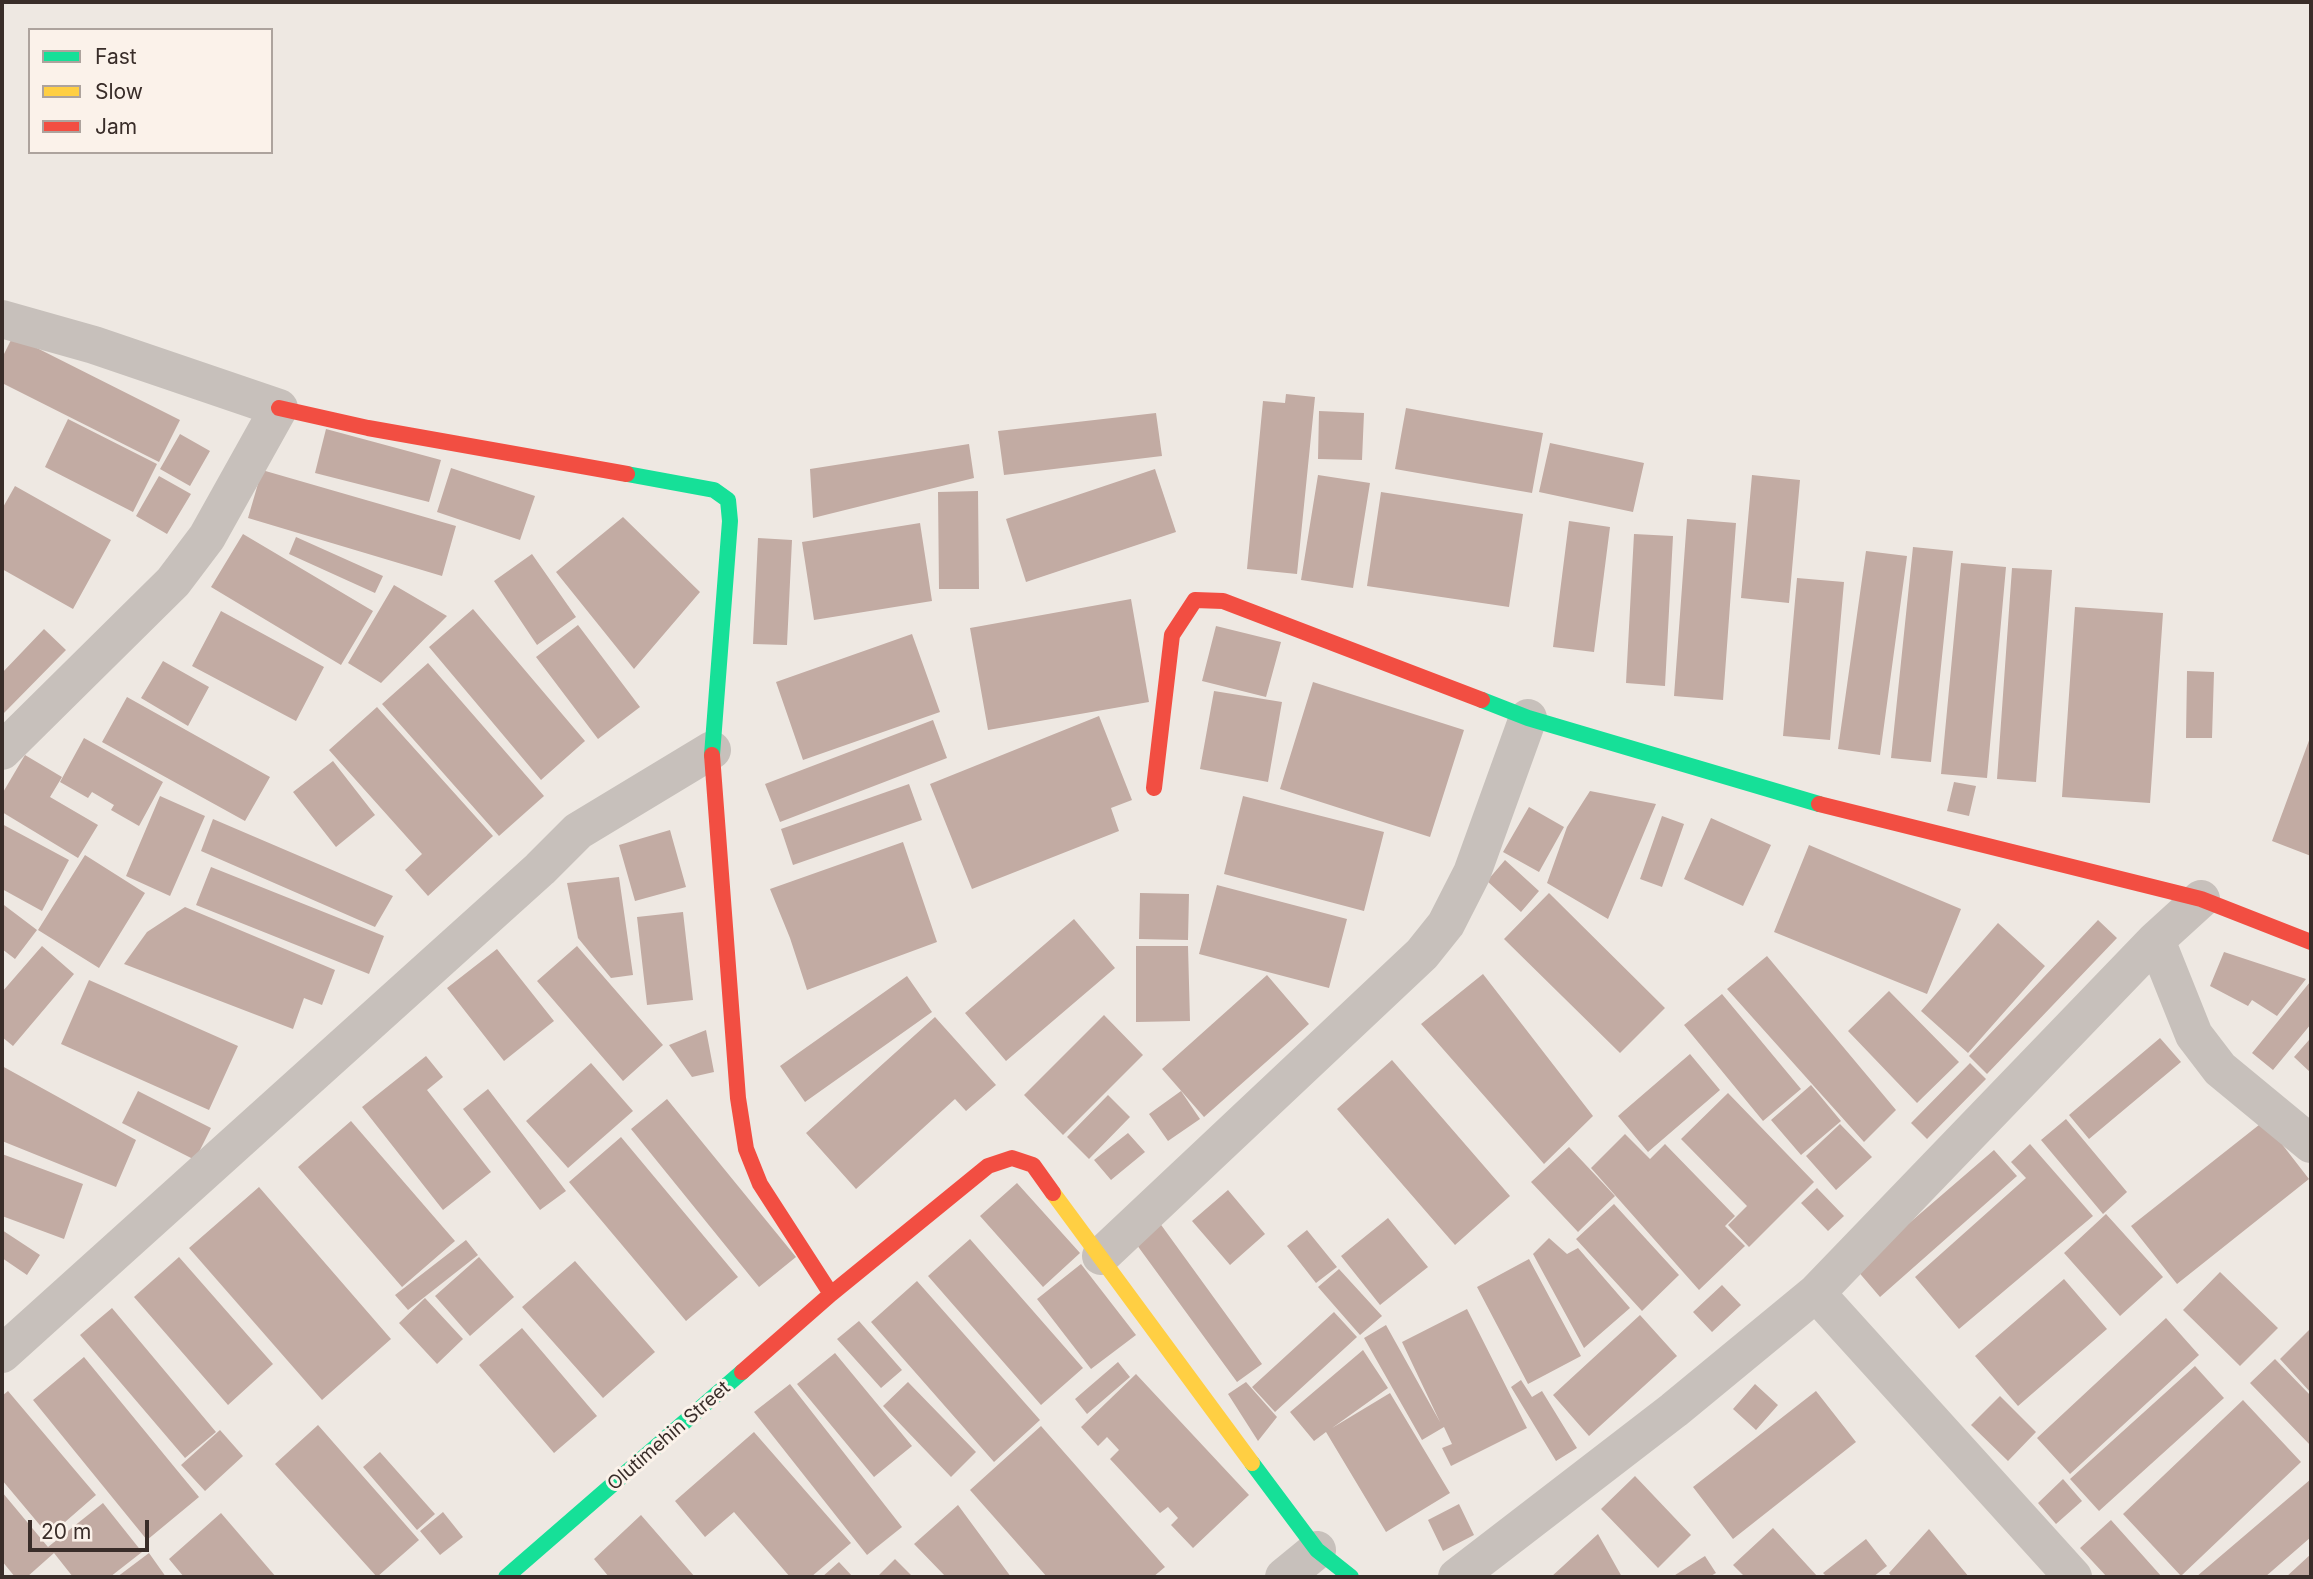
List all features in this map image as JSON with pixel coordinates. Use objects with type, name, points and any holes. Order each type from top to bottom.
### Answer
[{"type":"street","points":[[2,319],[94,345],[279,408],[368,428],[714,490],[728,500],[730,521],[712,750],[738,1098],[746,1149],[760,1184],[831,1294]]},
{"type":"street","points":[[2,751],[173,582],[207,537],[279,408]]},
{"type":"street","points":[[1154,788],[1172,635],[1195,600],[1223,601],[1528,718],[1805,800],[2200,899],[2311,942]]},
{"type":"street","points":[[1101,1256],[1412,963],[1446,925],[1472,873],[1528,718]]},
{"type":"street","points":[[2,1353],[540,869],[578,831],[712,750]]},
{"type":"street","points":[[1457,1577],[1674,1410],[1816,1293],[2156,940],[2200,899]]},
{"type":"street","points":[[2156,940],[2194,1035],[2220,1069],[2311,1144]]},
{"type":"street","name":"Olutimehin Street","points":[[506,1577],[831,1294],[988,1166],[1012,1158],[1033,1165],[1317,1550],[1350,1577]]},
{"type":"street","points":[[1816,1293],[2073,1577]]},
{"type":"street","points":[[1284,1577],[1317,1550]]},
{"type":"building","points":[[13,336],[180,420],[159,462],[2,383],[2,358]]},
{"type":"building","points":[[1286,394],[1315,397],[1297,574],[1247,569],[1263,401],[1285,403]]},
{"type":"building","points":[[1406,408],[1543,433],[1532,493],[1395,469]]},
{"type":"building","points":[[1319,411],[1364,413],[1362,460],[1318,459]]},
{"type":"building","points":[[1156,413],[1162,456],[1004,475],[998,431]]},
{"type":"building","points":[[68,419],[157,464],[133,512],[45,467]]},
{"type":"building","points":[[326,429],[441,460],[429,502],[315,473]]},
{"type":"building","points":[[180,434],[210,451],[190,486],[160,469]]},
{"type":"building","points":[[1550,443],[1644,463],[1633,512],[1539,492]]},
{"type":"building","points":[[969,444],[974,478],[813,518],[810,469]]},
{"type":"building","points":[[451,468],[535,496],[520,540],[437,512]]},
{"type":"building","points":[[1155,469],[1176,532],[1026,582],[1006,519]]},
{"type":"building","points":[[262,470],[456,526],[442,576],[248,518]]},
{"type":"building","points":[[1318,475],[1370,483],[1353,588],[1301,580]]},
{"type":"building","points":[[1752,475],[1800,480],[1789,603],[1741,598]]},
{"type":"building","points":[[159,476],[191,494],[167,534],[136,516]]},
{"type":"building","points":[[15,486],[111,540],[73,609],[2,569],[2,509]]},
{"type":"building","points":[[978,491],[979,589],[939,589],[938,492]]},
{"type":"building","points":[[1381,492],[1523,514],[1509,607],[1367,586]]},
{"type":"building","points":[[623,517],[700,592],[634,669],[556,572]]},
{"type":"building","points":[[1687,519],[1736,523],[1723,700],[1674,696]]},
{"type":"building","points":[[1569,521],[1610,527],[1594,652],[1553,647]]},
{"type":"building","points":[[920,523],[932,601],[814,620],[802,542]]},
{"type":"building","points":[[243,534],[373,611],[341,665],[211,587]]},
{"type":"building","points":[[1634,534],[1673,536],[1665,686],[1626,683]]},
{"type":"building","points":[[296,537],[383,576],[375,593],[289,554]]},
{"type":"building","points":[[758,538],[792,540],[787,645],[753,644]]},
{"type":"building","points":[[1913,547],[1953,551],[1931,762],[1891,758]]},
{"type":"building","points":[[1866,551],[1907,556],[1880,755],[1838,749]]},
{"type":"building","points":[[532,554],[576,617],[537,645],[494,581]]},
{"type":"building","points":[[1961,563],[2006,567],[1987,778],[1941,774]]},
{"type":"building","points":[[2012,568],[2052,570],[2036,782],[1997,779]]},
{"type":"building","points":[[1797,578],[1844,582],[1830,740],[1783,736]]},
{"type":"building","points":[[394,585],[447,616],[381,683],[348,663]]},
{"type":"building","points":[[1131,599],[1149,702],[988,730],[970,628]]},
{"type":"building","points":[[2075,607],[2163,613],[2150,803],[2062,797]]},
{"type":"building","points":[[473,609],[585,741],[541,780],[429,647]]},
{"type":"building","points":[[221,611],[324,667],[296,721],[192,666]]},
{"type":"building","points":[[578,625],[640,707],[598,739],[536,657]]},
{"type":"building","points":[[1216,626],[1281,642],[1266,697],[1202,681]]},
{"type":"building","points":[[44,629],[66,650],[3,714],[2,673]]},
{"type":"building","points":[[912,634],[940,712],[803,760],[776,682]]},
{"type":"building","points":[[163,661],[209,687],[188,726],[141,698]]},
{"type":"building","points":[[428,663],[544,796],[499,836],[382,704]]},
{"type":"building","points":[[2187,671],[2214,672],[2212,738],[2186,738]]},
{"type":"building","points":[[1313,682],[1464,730],[1430,837],[1280,789]]},
{"type":"building","points":[[1214,691],[1282,702],[1268,782],[1200,769]]},
{"type":"building","points":[[127,697],[270,777],[245,821],[102,742]]},
{"type":"building","points":[[377,707],[493,836],[428,896],[405,870],[422,854],[329,750]]},
{"type":"building","points":[[1099,716],[1132,800],[1111,808],[1119,831],[972,889],[930,784]]},
{"type":"building","points":[[933,720],[947,758],[780,822],[765,784]]},
{"type":"building","points":[[2311,735],[2311,856],[2272,841]]},
{"type":"building","points":[[84,738],[163,782],[139,826],[111,810],[114,805],[92,792],[88,798],[60,782]]},
{"type":"building","points":[[25,755],[62,777],[50,797],[98,825],[78,858],[2,812],[2,794]]},
{"type":"building","points":[[333,761],[375,815],[336,847],[293,792]]},
{"type":"building","points":[[1954,782],[1976,786],[1969,816],[1947,811]]},
{"type":"building","points":[[909,784],[922,820],[793,865],[781,829]]},
{"type":"building","points":[[1590,791],[1656,804],[1608,919],[1547,883],[1567,827]]},
{"type":"building","points":[[160,796],[205,816],[170,896],[126,876]]},
{"type":"building","points":[[1243,796],[1384,832],[1364,911],[1224,874]]},
{"type":"building","points":[[1529,807],[1564,827],[1539,872],[1503,852]]},
{"type":"building","points":[[1662,816],[1684,824],[1662,887],[1640,879]]},
{"type":"building","points":[[1711,818],[1771,845],[1743,906],[1684,879]]},
{"type":"building","points":[[213,819],[393,896],[375,927],[201,851]]},
{"type":"building","points":[[2,824],[69,860],[42,911],[2,889]]},
{"type":"building","points":[[670,830],[686,887],[635,901],[619,845]]},
{"type":"building","points":[[903,842],[937,942],[807,990],[770,889]]},
{"type":"building","points":[[1809,845],[1961,909],[1927,994],[1774,932]]},
{"type":"building","points":[[85,855],[145,893],[99,968],[38,930]]},
{"type":"building","points":[[1505,860],[1539,891],[1521,912],[1487,881]]},
{"type":"building","points":[[211,867],[384,936],[369,974],[196,905]]},
{"type":"building","points":[[619,877],[633,975],[611,978],[578,938],[567,883]]},
{"type":"building","points":[[1217,885],[1347,919],[1329,988],[1199,954]]},
{"type":"building","points":[[1140,893],[1189,894],[1188,940],[1139,939]]},
{"type":"building","points":[[1549,893],[1665,1008],[1620,1053],[1504,939]]},
{"type":"building","points":[[4,905],[37,930],[15,959],[2,949]]},
{"type":"building","points":[[185,907],[335,970],[322,1005],[304,998],[293,1029],[124,964],[147,932]]},
{"type":"building","points":[[683,912],[693,1000],[647,1005],[637,917]]},
{"type":"building","points":[[1074,919],[1115,968],[1006,1061],[965,1013]]},
{"type":"building","points":[[2098,920],[2117,938],[1987,1074],[1969,1056]]},
{"type":"building","points":[[1998,923],[2045,966],[1968,1053],[1921,1011]]},
{"type":"building","points":[[42,946],[74,974],[13,1046],[2,1037],[2,992]]},
{"type":"building","points":[[577,946],[663,1045],[623,1081],[537,981]]},
{"type":"building","points":[[1136,946],[1188,946],[1190,1021],[1136,1022]]},
{"type":"building","points":[[497,949],[554,1021],[504,1061],[447,988]]},
{"type":"building","points":[[2224,952],[2306,979],[2277,1016],[2252,1000],[2248,1006],[2210,986]]},
{"type":"building","points":[[1767,956],[1896,1110],[1864,1142],[1727,989]]},
{"type":"building","points":[[1483,974],[1593,1116],[1544,1164],[1421,1024]]},
{"type":"building","points":[[1267,975],[1309,1024],[1204,1117],[1162,1069]]},
{"type":"building","points":[[907,976],[932,1012],[805,1102],[780,1066]]},
{"type":"building","points":[[89,980],[238,1046],[209,1110],[61,1044]]},
{"type":"building","points":[[2310,982],[2311,1024],[2273,1070],[2252,1053]]},
{"type":"building","points":[[1889,991],[1959,1062],[1917,1103],[1848,1031]]},
{"type":"building","points":[[1722,994],[1801,1089],[1763,1121],[1684,1025]]},
{"type":"building","points":[[1104,1015],[1143,1055],[1063,1135],[1024,1095]]},
{"type":"building","points":[[935,1017],[996,1085],[966,1111],[955,1099],[856,1189],[806,1133]]},
{"type":"building","points":[[706,1030],[714,1072],[692,1077],[669,1045]]},
{"type":"building","points":[[2160,1038],[2181,1062],[2089,1139],[2069,1115]]},
{"type":"building","points":[[2309,1040],[2311,1042],[2311,1073],[2294,1057]]},
{"type":"building","points":[[1690,1054],[1720,1090],[1648,1152],[1618,1116]]},
{"type":"building","points":[[426,1056],[443,1077],[427,1090],[491,1172],[443,1210],[362,1107]]},
{"type":"building","points":[[1392,1060],[1510,1196],[1455,1245],[1337,1109]]},
{"type":"building","points":[[591,1063],[633,1111],[568,1168],[526,1121]]},
{"type":"building","points":[[1970,1063],[1986,1079],[1927,1139],[1911,1123]]},
{"type":"building","points":[[2,1066],[136,1140],[116,1187],[2,1141]]},
{"type":"building","points":[[1811,1085],[1841,1121],[1801,1155],[1771,1120]]},
{"type":"building","points":[[488,1089],[566,1191],[540,1210],[463,1109]]},
{"type":"building","points":[[138,1091],[211,1128],[195,1160],[122,1123]]},
{"type":"building","points":[[1181,1091],[1200,1119],[1168,1141],[1149,1114]]},
{"type":"building","points":[[1728,1093],[1814,1182],[1749,1247],[1728,1225],[1747,1206],[1681,1139]]},
{"type":"building","points":[[1108,1095],[1130,1117],[1089,1159],[1067,1137]]},
{"type":"building","points":[[667,1099],[796,1257],[759,1287],[631,1129]]},
{"type":"building","points":[[2066,1119],[2127,1192],[2103,1214],[2041,1140]]},
{"type":"building","points":[[351,1121],[455,1241],[402,1287],[298,1167]]},
{"type":"building","points":[[2264,1121],[2309,1179],[2177,1284],[2131,1226]]},
{"type":"building","points":[[1840,1124],[1872,1157],[1836,1190],[1806,1156]]},
{"type":"building","points":[[1128,1133],[1145,1152],[1111,1180],[1094,1160]]},
{"type":"building","points":[[1625,1134],[1650,1159],[1665,1144],[1735,1216],[1725,1226],[1745,1246],[1699,1290],[1591,1168]]},
{"type":"building","points":[[621,1137],[738,1277],[686,1321],[569,1182]]},
{"type":"building","points":[[2030,1144],[2093,1216],[1959,1329],[1915,1277],[2026,1178],[2011,1162]]},
{"type":"building","points":[[1569,1147],[1615,1196],[1578,1232],[1531,1182]]},
{"type":"building","points":[[1994,1150],[2017,1176],[1880,1297],[1856,1269]]},
{"type":"building","points":[[2,1154],[83,1184],[64,1239],[2,1216]]},
{"type":"building","points":[[1017,1183],[1080,1253],[1043,1287],[980,1216]]},
{"type":"building","points":[[259,1187],[391,1339],[322,1400],[189,1248]]},
{"type":"building","points":[[1817,1188],[1844,1216],[1828,1231],[1801,1203]]},
{"type":"building","points":[[1228,1190],[1265,1234],[1230,1265],[1192,1221]]},
{"type":"building","points":[[1614,1204],[1679,1275],[1642,1311],[1576,1239]]},
{"type":"building","points":[[2106,1214],[2163,1277],[2120,1316],[2064,1253]]},
{"type":"building","points":[[1388,1218],[1428,1267],[1380,1305],[1341,1256]]},
{"type":"building","points":[[1159,1222],[1262,1364],[1237,1382],[1134,1241]]},
{"type":"building","points":[[2,1230],[40,1255],[27,1275],[2,1258]]},
{"type":"building","points":[[1307,1230],[1337,1267],[1316,1283],[1287,1246]]},
{"type":"building","points":[[1549,1238],[1567,1254],[1578,1248],[1630,1308],[1584,1348],[1533,1254]]},
{"type":"building","points":[[970,1239],[1083,1368],[1041,1405],[928,1276]]},
{"type":"building","points":[[466,1240],[478,1255],[408,1310],[395,1295]]},
{"type":"building","points":[[179,1257],[273,1364],[228,1405],[134,1297]]},
{"type":"building","points":[[479,1257],[514,1297],[470,1336],[435,1296]]},
{"type":"building","points":[[1529,1259],[1581,1356],[1528,1384],[1477,1287]]},
{"type":"building","points":[[575,1261],[655,1352],[603,1398],[522,1307]]},
{"type":"building","points":[[1081,1264],[1136,1335],[1091,1369],[1037,1299]]},
{"type":"building","points":[[1339,1269],[1382,1316],[1360,1335],[1318,1287]]},
{"type":"building","points":[[2220,1272],[2278,1328],[2240,1366],[2183,1310]]},
{"type":"building","points":[[2064,1279],[2107,1329],[2018,1406],[1975,1356]]},
{"type":"building","points":[[917,1281],[1040,1420],[994,1462],[871,1322]]},
{"type":"building","points":[[1722,1285],[1741,1305],[1712,1332],[1693,1312]]},
{"type":"building","points":[[425,1298],[463,1339],[437,1364],[399,1323]]},
{"type":"building","points":[[112,1308],[216,1432],[185,1458],[80,1335]]},
{"type":"building","points":[[1467,1309],[1527,1428],[1451,1466],[1442,1448],[1452,1444],[1444,1427],[1422,1440],[1364,1338],[1386,1325],[1440,1422],[1402,1342]]},
{"type":"building","points":[[1334,1312],[1357,1337],[1275,1412],[1252,1387]]},
{"type":"building","points":[[1640,1315],[1677,1356],[1589,1436],[1553,1395]]},
{"type":"building","points":[[2166,1318],[2199,1355],[2070,1474],[2037,1438]]},
{"type":"building","points":[[859,1321],[902,1370],[881,1388],[837,1339]]},
{"type":"building","points":[[522,1328],[597,1416],[554,1453],[479,1365]]},
{"type":"building","points":[[2311,1328],[2311,1393],[2280,1359]]},
{"type":"building","points":[[1363,1350],[1388,1388],[1332,1428],[1390,1393],[1450,1493],[1386,1532],[1326,1432],[1314,1441],[1290,1412]]},
{"type":"building","points":[[835,1353],[912,1446],[874,1477],[797,1384]]},
{"type":"building","points":[[84,1357],[199,1497],[147,1540],[33,1400]]},
{"type":"building","points":[[2275,1359],[2311,1396],[2311,1446],[2250,1383]]},
{"type":"building","points":[[1118,1362],[1130,1377],[1087,1414],[1075,1399]]},
{"type":"building","points":[[2195,1366],[2224,1398],[2099,1511],[2070,1479]]},
{"type":"building","points":[[1136,1374],[1249,1495],[1193,1548],[1171,1525],[1178,1518],[1168,1507],[1160,1513],[1110,1459],[1119,1450],[1107,1437],[1098,1446],[1081,1427]]},
{"type":"building","points":[[1521,1380],[1532,1397],[1542,1391],[1577,1448],[1556,1461],[1511,1387]]},
{"type":"building","points":[[908,1382],[976,1452],[951,1477],[883,1406]]},
{"type":"building","points":[[1246,1382],[1277,1417],[1258,1441],[1228,1394]]},
{"type":"building","points":[[790,1384],[902,1527],[867,1555],[754,1412]]},
{"type":"building","points":[[1755,1384],[1778,1405],[1756,1430],[1733,1409]]},
{"type":"building","points":[[8,1391],[96,1495],[49,1536],[2,1480],[2,1396]]},
{"type":"building","points":[[1816,1391],[1856,1442],[1733,1539],[1693,1487]]},
{"type":"building","points":[[2000,1396],[2036,1432],[2008,1461],[1971,1425]]},
{"type":"building","points":[[2243,1400],[2301,1462],[2181,1576],[2123,1514]]},
{"type":"building","points":[[318,1425],[419,1540],[377,1577],[275,1464]]},
{"type":"building","points":[[1041,1426],[1165,1567],[1153,1577],[1047,1577],[970,1490]]},
{"type":"building","points":[[220,1430],[243,1456],[205,1491],[181,1465]]},
{"type":"building","points":[[754,1432],[851,1543],[811,1577],[790,1577],[734,1512],[705,1537],[675,1501]]},
{"type":"building","points":[[380,1452],[435,1514],[417,1530],[363,1467]]},
{"type":"building","points":[[1635,1476],[1691,1535],[1658,1568],[1601,1509]]},
{"type":"building","points":[[2063,1479],[2082,1501],[2056,1524],[2038,1503]]},
{"type":"building","points":[[2311,1479],[2311,1537],[2265,1577],[2196,1577]]},
{"type":"building","points":[[2,1492],[48,1547],[103,1503],[142,1552],[110,1577],[73,1577],[54,1553],[27,1577],[15,1577],[2,1561]]},
{"type":"building","points":[[1459,1504],[1474,1535],[1443,1551],[1428,1520]]},
{"type":"building","points":[[958,1505],[1011,1577],[946,1577],[914,1544]]},
{"type":"building","points":[[443,1512],[463,1537],[440,1555],[420,1531]]},
{"type":"building","points":[[221,1513],[276,1577],[184,1577],[169,1559]]},
{"type":"building","points":[[641,1515],[695,1577],[609,1577],[594,1559]]},
{"type":"building","points":[[2111,1520],[2162,1577],[2107,1577],[2080,1548]]},
{"type":"building","points":[[1773,1528],[1818,1577],[1745,1577],[1733,1565]]},
{"type":"building","points":[[1929,1529],[1969,1577],[1892,1577],[1889,1573]]},
{"type":"building","points":[[1598,1534],[1622,1577],[1551,1577]]},
{"type":"building","points":[[1866,1539],[1887,1566],[1873,1577],[1827,1577],[1823,1573]]},
{"type":"building","points":[[149,1553],[166,1577],[117,1577]]},
{"type":"building","points":[[2311,1554],[2311,1577],[2286,1577]]},
{"type":"building","points":[[1705,1556],[1716,1573],[1709,1577],[1672,1577]]},
{"type":"building","points":[[895,1559],[913,1577],[877,1577]]},
{"type":"building","points":[[839,1562],[853,1577],[822,1577]]},
{"type":"traffic: fast","points":[[627,474],[714,490],[728,500],[730,521],[712,755]]},
{"type":"traffic: fast","points":[[1482,700],[1528,718],[1819,804]]},
{"type":"traffic: fast","points":[[506,1577],[742,1372]]},
{"type":"traffic: fast","points":[[1252,1463],[1317,1550],[1351,1577]]},
{"type":"traffic: slow","points":[[1053,1193],[1252,1463]]},
{"type":"traffic: jam","points":[[279,408],[368,428],[627,474]]},
{"type":"traffic: jam","points":[[1154,788],[1172,635],[1195,600],[1223,601],[1482,700]]},
{"type":"traffic: jam","points":[[712,755],[738,1098],[746,1149],[760,1184],[831,1294]]},
{"type":"traffic: jam","points":[[1819,804],[2201,899],[2311,942]]},
{"type":"traffic: jam","points":[[742,1372],[831,1294],[988,1166],[1012,1158],[1033,1165],[1053,1193]]}]
